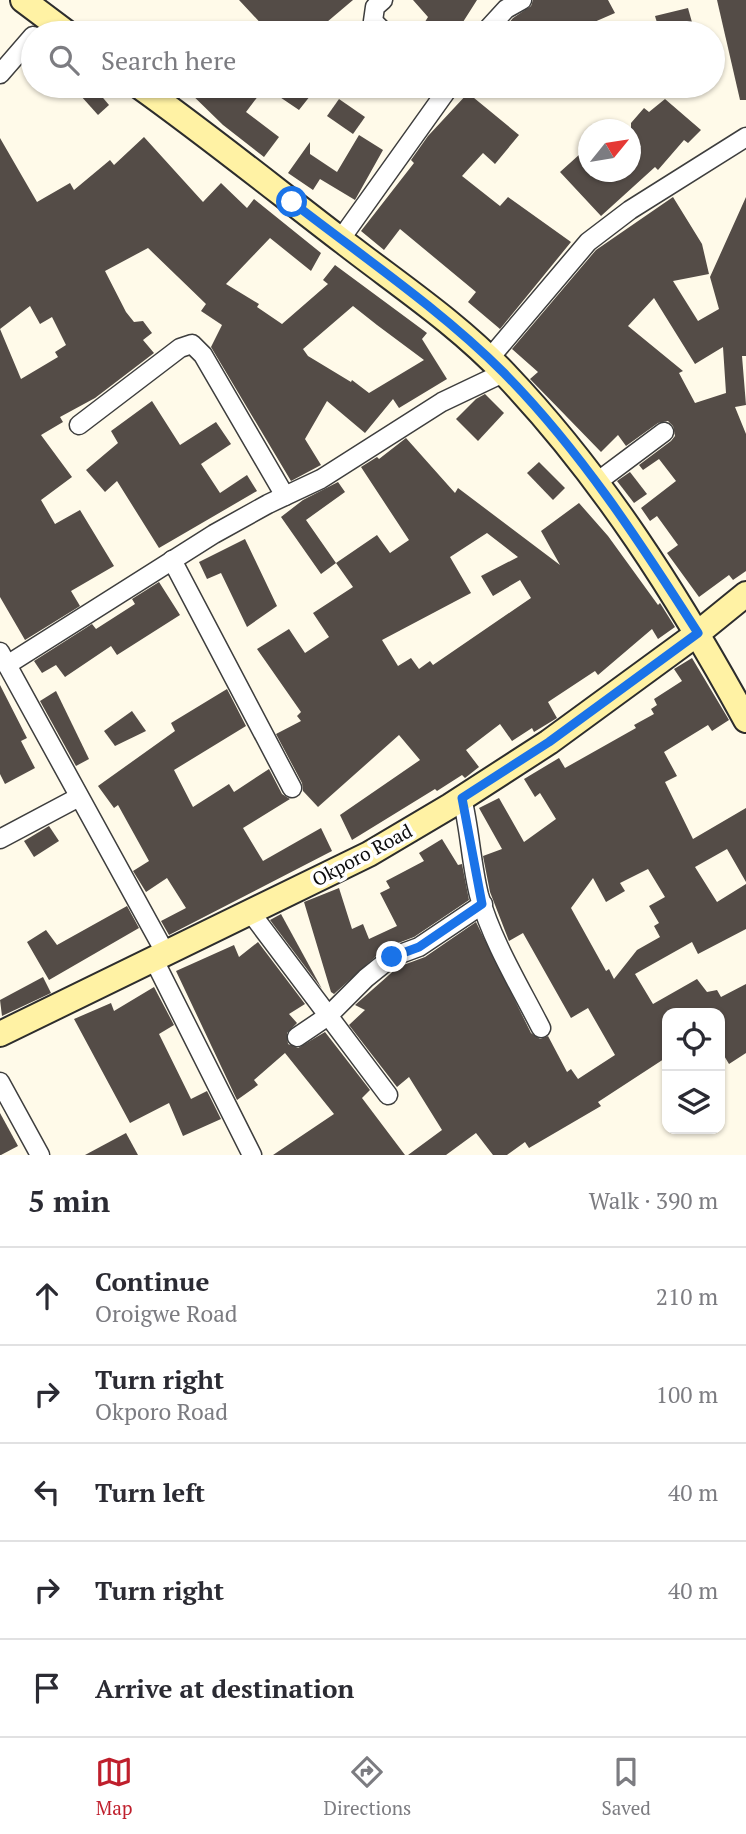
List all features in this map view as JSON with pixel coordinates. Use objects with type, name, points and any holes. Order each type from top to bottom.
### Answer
[{"type":"street","points":[[23,0],[39,21]]},
{"type":"street","points":[[373,21],[375,6],[383,0]]},
{"type":"street","points":[[495,21],[506,9],[522,0]]},
{"type":"street","points":[[0,74],[21,54]]},
{"type":"street","points":[[155,98],[442,318],[496,366],[597,482],[626,521],[698,633],[746,720]]},
{"type":"street","points":[[341,240],[442,98]]},
{"type":"street","points":[[252,1155],[160,957],[79,797],[3,658],[285,496],[321,479],[496,366],[588,242],[630,209],[721,150],[746,137]]},
{"type":"street","points":[[79,425],[180,348],[192,344],[209,367],[285,496]]},
{"type":"street","points":[[597,482],[664,432]]},
{"type":"street","points":[[172,560],[292,788]]},
{"type":"street","name":"Okporo Road","points":[[2,1028],[160,957],[369,854],[549,742],[698,633],[746,594]]},
{"type":"street","points":[[0,839],[79,797]]},
{"type":"street","points":[[462,798],[482,904],[492,931],[541,1028]]},
{"type":"street","points":[[297,1037],[328,1016],[366,978],[392,957],[419,947],[482,904]]},
{"type":"street","points":[[251,913],[388,1095]]},
{"type":"street","points":[[0,1082],[40,1155]]},
{"type":"building","points":[[239,0],[353,0],[328,21],[259,21]]},
{"type":"building","points":[[413,0],[477,0],[464,21],[426,21],[428,17]]},
{"type":"building","points":[[533,0],[608,0],[615,13],[597,21],[510,21],[531,6]]},
{"type":"building","points":[[717,0],[746,0],[746,100],[740,100],[725,35],[725,21],[722,21]]},
{"type":"building","points":[[688,8],[692,21],[656,21],[655,16]]},
{"type":"building","points":[[83,98],[103,98],[109,105],[98,115]]},
{"type":"building","points":[[195,98],[257,98],[246,112],[279,137],[264,157],[223,125]]},
{"type":"building","points":[[281,98],[308,98],[299,110]]},
{"type":"building","points":[[463,98],[474,98],[519,135],[495,164],[483,153],[462,176],[500,206],[508,197],[571,242],[500,329],[468,302],[476,292],[400,229],[384,250],[361,231],[414,163],[411,160],[428,136]]},
{"type":"building","points":[[339,99],[365,117],[353,134],[327,116]]},
{"type":"building","points":[[665,99],[701,130],[688,143],[684,140],[658,170],[655,167],[641,180],[641,119],[634,119],[644,108],[649,112]]},
{"type":"building","points":[[359,135],[383,150],[355,200],[320,179],[313,190],[288,173],[310,142],[310,154],[337,172]]},
{"type":"building","points":[[144,137],[203,202],[221,183],[247,208],[254,199],[321,253],[311,271],[270,238],[226,284],[259,304],[257,307],[282,324],[328,284],[323,280],[335,265],[427,333],[422,339],[447,379],[399,408],[393,399],[365,433],[327,401],[305,439],[321,465],[291,481],[211,347],[222,325],[201,311],[206,304],[148,248],[105,271],[126,312],[134,322],[143,321],[152,333],[143,340],[154,353],[95,398],[60,417],[63,422],[41,435],[72,477],[41,500],[55,524],[80,510],[114,566],[71,591],[80,606],[25,640],[0,597],[0,329],[0,138],[37,202],[70,183],[74,190],[110,160],[114,165]],"holes":[[[30,306],[40,324],[52,317],[66,345],[55,352],[58,357],[21,379],[0,329]],[[353,306],[424,360],[369,393],[352,380],[351,382],[308,356],[303,349]]]},
{"type":"building","points":[[578,156],[578,182],[638,182],[601,216],[560,172]]},
{"type":"building","points":[[673,197],[702,244],[709,274],[673,281],[698,321],[719,309],[710,277],[746,197],[746,356],[742,356],[746,405],[735,407],[746,434],[746,571],[733,580],[729,575],[699,597],[667,553],[678,545],[657,516],[650,521],[641,508],[676,481],[659,459],[643,470],[639,465],[671,441],[675,436],[673,426],[668,421],[658,423],[626,446],[618,435],[601,452],[530,379],[538,372],[512,349],[596,250]],"holes":[[[654,298],[695,364],[723,347],[726,393],[695,403],[679,373],[683,371],[628,326]]]},
{"type":"building","points":[[485,394],[504,413],[478,441],[456,419]]},
{"type":"building","points":[[152,401],[180,445],[216,422],[231,444],[201,464],[220,493],[247,475],[257,491],[159,548],[117,481],[105,492],[86,470],[118,443],[111,431]]},
{"type":"building","points":[[406,438],[455,493],[458,488],[560,565],[541,531],[579,503],[608,536],[658,605],[660,603],[675,627],[658,639],[652,629],[598,675],[595,671],[548,702],[557,718],[534,732],[532,728],[512,741],[500,724],[466,750],[479,767],[465,778],[462,775],[437,791],[435,789],[352,840],[340,815],[420,760],[399,735],[318,807],[303,791],[302,783],[276,734],[301,721],[297,716],[301,712],[257,649],[289,629],[305,653],[329,637],[313,613],[353,587],[336,563],[377,535],[390,553],[409,540],[361,467],[377,457],[379,459]],"holes":[[[487,533],[518,557],[481,576],[493,596],[520,580],[531,598],[433,665],[430,661],[419,669],[411,658],[398,666],[382,640],[471,593],[450,557]]]},
{"type":"building","points":[[539,462],[565,488],[553,500],[527,473]]},
{"type":"building","points":[[630,472],[647,494],[634,503],[617,481]]},
{"type":"building","points":[[338,482],[345,492],[306,520],[336,563],[321,574],[281,517],[303,500]]},
{"type":"building","points":[[245,539],[277,606],[247,627],[221,573],[207,579],[199,562]]},
{"type":"building","points":[[159,582],[180,615],[117,655],[111,646],[65,677],[56,665],[42,673],[34,661],[92,624],[96,629],[135,604],[132,599]]},
{"type":"building","points":[[692,658],[729,720],[712,731],[708,725],[664,752],[677,776],[665,782],[693,839],[746,808],[746,882],[727,849],[695,867],[717,902],[746,884],[746,929],[698,954],[692,942],[635,974],[653,1004],[697,979],[707,992],[717,990],[721,997],[746,984],[746,1053],[729,1064],[725,1057],[725,1008],[662,1008],[662,1060],[598,1102],[601,1106],[529,1148],[525,1142],[507,1155],[493,1155],[476,1133],[446,1155],[408,1155],[442,1130],[409,1077],[397,1087],[349,1025],[365,1010],[355,1005],[398,967],[425,957],[476,922],[531,1033],[540,1039],[548,1036],[567,1072],[571,1069],[578,1079],[615,1055],[588,1008],[571,1018],[523,933],[509,941],[490,892],[483,856],[502,849],[479,808],[499,798],[524,842],[556,819],[540,793],[535,797],[524,779],[559,758],[565,768],[636,728],[634,725],[654,714],[651,709],[657,705],[654,699],[682,681],[674,669]],"holes":[[[648,869],[665,897],[649,906],[659,923],[654,926],[660,937],[637,950],[614,979],[609,969],[606,971],[571,908],[593,878],[606,902],[625,891],[620,883]]]},
{"type":"building","points":[[0,685],[27,738],[21,741],[35,768],[5,784],[0,774]]},
{"type":"building","points":[[227,689],[246,726],[174,770],[193,807],[229,784],[234,792],[269,769],[282,794],[290,799],[243,828],[263,861],[321,828],[332,851],[169,935],[161,921],[186,908],[167,878],[146,892],[133,871],[149,861],[118,805],[114,808],[98,786],[175,731],[171,723]]},
{"type":"building","points":[[56,691],[89,759],[76,766],[40,701]]},
{"type":"building","points":[[132,711],[146,731],[115,746],[104,731]]},
{"type":"building","points":[[49,826],[59,841],[34,857],[24,841]]},
{"type":"building","points":[[442,839],[458,865],[462,864],[469,900],[414,937],[385,948],[334,994],[331,992],[304,902],[339,888],[352,929],[363,924],[369,939],[397,926],[380,893],[390,888],[386,881],[424,861],[419,853]]},
{"type":"building","points":[[127,906],[139,928],[49,980],[27,942],[46,930],[57,945]]},
{"type":"building","points":[[281,914],[322,989],[270,920]]},
{"type":"building","points":[[258,942],[305,1004],[289,1014],[297,1023],[287,1033],[288,1044],[298,1048],[325,1032],[370,1090],[362,1098],[405,1155],[273,1155],[334,1114],[285,1053],[254,1080],[258,1085],[237,1100],[176,971],[234,945],[239,957]]},
{"type":"building","points":[[43,977],[51,993],[2,1016],[0,1000]]},
{"type":"building","points":[[154,987],[174,1025],[159,1034],[191,1099],[207,1091],[221,1119],[183,1136],[169,1103],[130,1123],[74,1019],[111,1003],[114,1011]]},
{"type":"building","points":[[0,1113],[18,1146],[1,1155],[0,1155]]},
{"type":"building","points":[[126,1133],[138,1155],[85,1155]]},
{"type":"route","points":[[292,202],[442,318],[503,373],[572,451],[626,521],[698,633],[549,742],[462,798],[482,904],[419,947],[392,957]]}]
